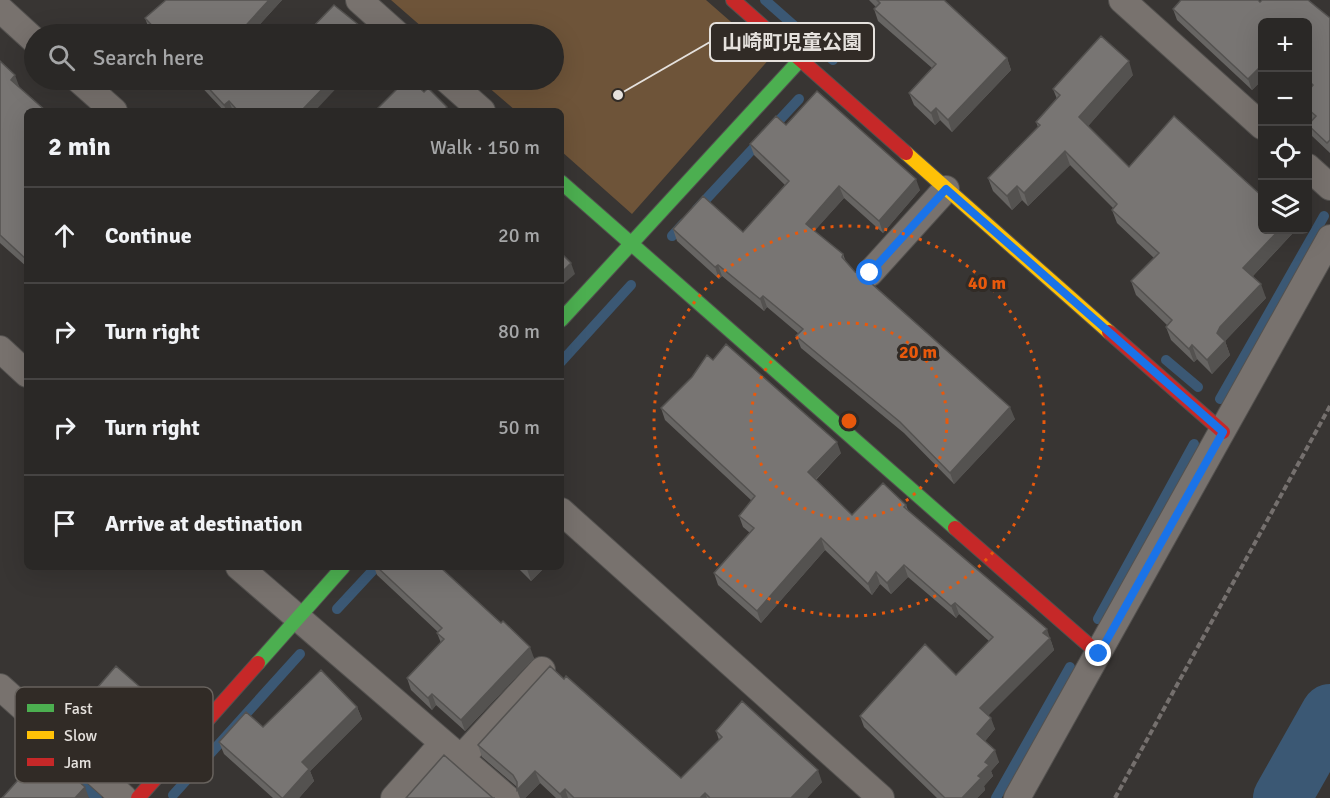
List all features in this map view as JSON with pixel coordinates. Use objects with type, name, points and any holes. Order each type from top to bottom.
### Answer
[{"type":"street","points":[[359,0],[386,24]]},
{"type":"street","points":[[733,0],[1223,432]]},
{"type":"street","points":[[1122,0],[1258,122]]},
{"type":"street","points":[[0,9],[24,31]]},
{"type":"street","points":[[564,317],[800,60]]},
{"type":"street","points":[[90,90],[111,108]]},
{"type":"street","points":[[458,90],[479,108]]},
{"type":"street","points":[[1312,171],[1330,187]]},
{"type":"street","points":[[564,185],[1099,654]]},
{"type":"street","points":[[870,273],[946,189]]},
{"type":"street","points":[[1017,798],[1330,238]]},
{"type":"street","points":[[0,349],[24,371]]},
{"type":"street","points":[[564,514],[881,798]]},
{"type":"street","points":[[243,570],[297,620],[452,751],[500,796]]},
{"type":"street","points":[[213,714],[340,570]]},
{"type":"street","points":[[394,798],[452,751],[542,670]]},
{"type":"street","points":[[0,687],[15,700]]},
{"type":"street","points":[[107,783],[124,798]]},
{"type":"street","points":[[138,798],[151,783]]},
{"type":"path","points":[[1115,798],[1330,406]]},
{"type":"shaded area","points":[[391,0],[706,0],[771,57],[632,214],[564,154],[564,108],[513,108],[492,90],[564,90],[564,24],[419,24]]},
{"type":"building","points":[[166,0],[269,0],[247,24],[151,24],[145,18]]},
{"type":"building","points":[[877,0],[944,0],[1007,58],[948,120],[936,108],[931,113],[909,93],[936,64],[874,9],[880,3]]},
{"type":"building","points":[[1181,0],[1258,0],[1260,2],[1262,0],[1308,0],[1330,18],[1330,140],[1327,143],[1312,129],[1312,120],[1316,116],[1312,112],[1312,18],[1258,18],[1258,69],[1248,79],[1173,9]]},
{"type":"building","points":[[334,5],[358,24],[316,24]]},
{"type":"building","points":[[1101,36],[1129,61],[1079,117],[1129,167],[1174,116],[1258,192],[1258,234],[1275,234],[1243,268],[1261,284],[1220,327],[1217,333],[1225,341],[1207,360],[1192,345],[1189,349],[1166,327],[1172,320],[1131,281],[1159,253],[1112,210],[1117,204],[1065,151],[1024,193],[1017,186],[1007,196],[988,178],[1040,125],[1036,122],[1060,95],[1053,89]]},
{"type":"building","points":[[0,61],[15,75],[11,80],[43,108],[24,108],[24,257],[0,235]]},
{"type":"building","points":[[210,90],[321,90],[304,108],[235,108],[229,101],[224,105]]},
{"type":"building","points":[[396,90],[422,90],[424,92],[430,90],[447,107],[446,108],[378,108]]},
{"type":"building","points":[[817,91],[916,179],[879,221],[839,186],[806,224],[843,254],[842,257],[855,272],[863,276],[1010,407],[950,473],[900,422],[796,336],[803,329],[763,296],[760,299],[718,265],[715,267],[673,229],[703,196],[743,232],[789,181],[750,144],[776,116],[786,125]]},
{"type":"building","points":[[564,256],[571,263],[564,270]]},
{"type":"building","points":[[726,344],[837,442],[808,472],[852,515],[883,483],[906,505],[904,507],[1047,629],[1043,633],[1050,638],[980,708],[991,718],[977,734],[995,750],[985,762],[989,765],[978,776],[981,778],[962,798],[945,798],[860,716],[925,644],[956,675],[993,637],[955,603],[951,606],[904,565],[887,583],[876,572],[868,584],[821,538],[757,611],[714,573],[754,528],[739,516],[755,496],[661,408],[692,377],[707,355],[713,360]]},
{"type":"building","points":[[380,570],[443,570],[530,647],[461,720],[432,694],[428,698],[407,678],[444,639],[437,633],[442,628]]},
{"type":"building","points":[[116,666],[140,687],[98,687]]},
{"type":"building","points":[[550,666],[564,679],[566,676],[681,778],[722,737],[716,731],[742,701],[818,770],[791,798],[710,798],[705,793],[700,798],[574,798],[565,789],[560,794],[535,771],[517,790],[517,782],[513,775],[478,745]]},
{"type":"building","points":[[321,670],[357,707],[302,762],[309,769],[282,798],[219,742],[246,712],[263,727]]},
{"type":"building","points":[[444,755],[493,798],[406,798]]},
{"type":"building","points":[[15,783],[80,783],[85,787],[75,798],[2,798]]},
{"type":"waterway","points":[[765,0],[833,60]]},
{"type":"waterway","points":[[697,209],[799,99]]},
{"type":"waterway","points":[[1220,399],[1324,216]]},
{"type":"waterway","points":[[672,236],[684,223]]},
{"type":"waterway","points":[[564,359],[631,285]]},
{"type":"waterway","points":[[1166,360],[1198,387]]},
{"type":"waterway","points":[[1098,619],[1194,444]]},
{"type":"waterway","points":[[337,609],[373,570]]},
{"type":"waterway","points":[[213,751],[300,654]]},
{"type":"waterway","points":[[996,798],[1070,667]]},
{"type":"waterway","points":[[1282,798],[1330,713]]},
{"type":"waterway","points":[[80,783],[97,798]]},
{"type":"waterway","points":[[173,795],[184,783]]},
{"type":"traffic: fast","points":[[564,317],[800,60]]},
{"type":"traffic: fast","points":[[564,185],[955,528]]},
{"type":"traffic: fast","points":[[258,663],[340,570]]},
{"type":"traffic: slow","points":[[906,153],[1109,332]]},
{"type":"traffic: jam","points":[[733,0],[906,153]]},
{"type":"traffic: jam","points":[[1109,332],[1223,432]]},
{"type":"traffic: jam","points":[[955,528],[1099,654]]},
{"type":"traffic: jam","points":[[213,714],[258,663]]},
{"type":"traffic: jam","points":[[138,798],[151,783]]},
{"type":"place","name":"山崎町児童公園","points":[[618,95]]},
{"type":"route","points":[[870,273],[946,189],[1223,432],[1099,654]]}]
